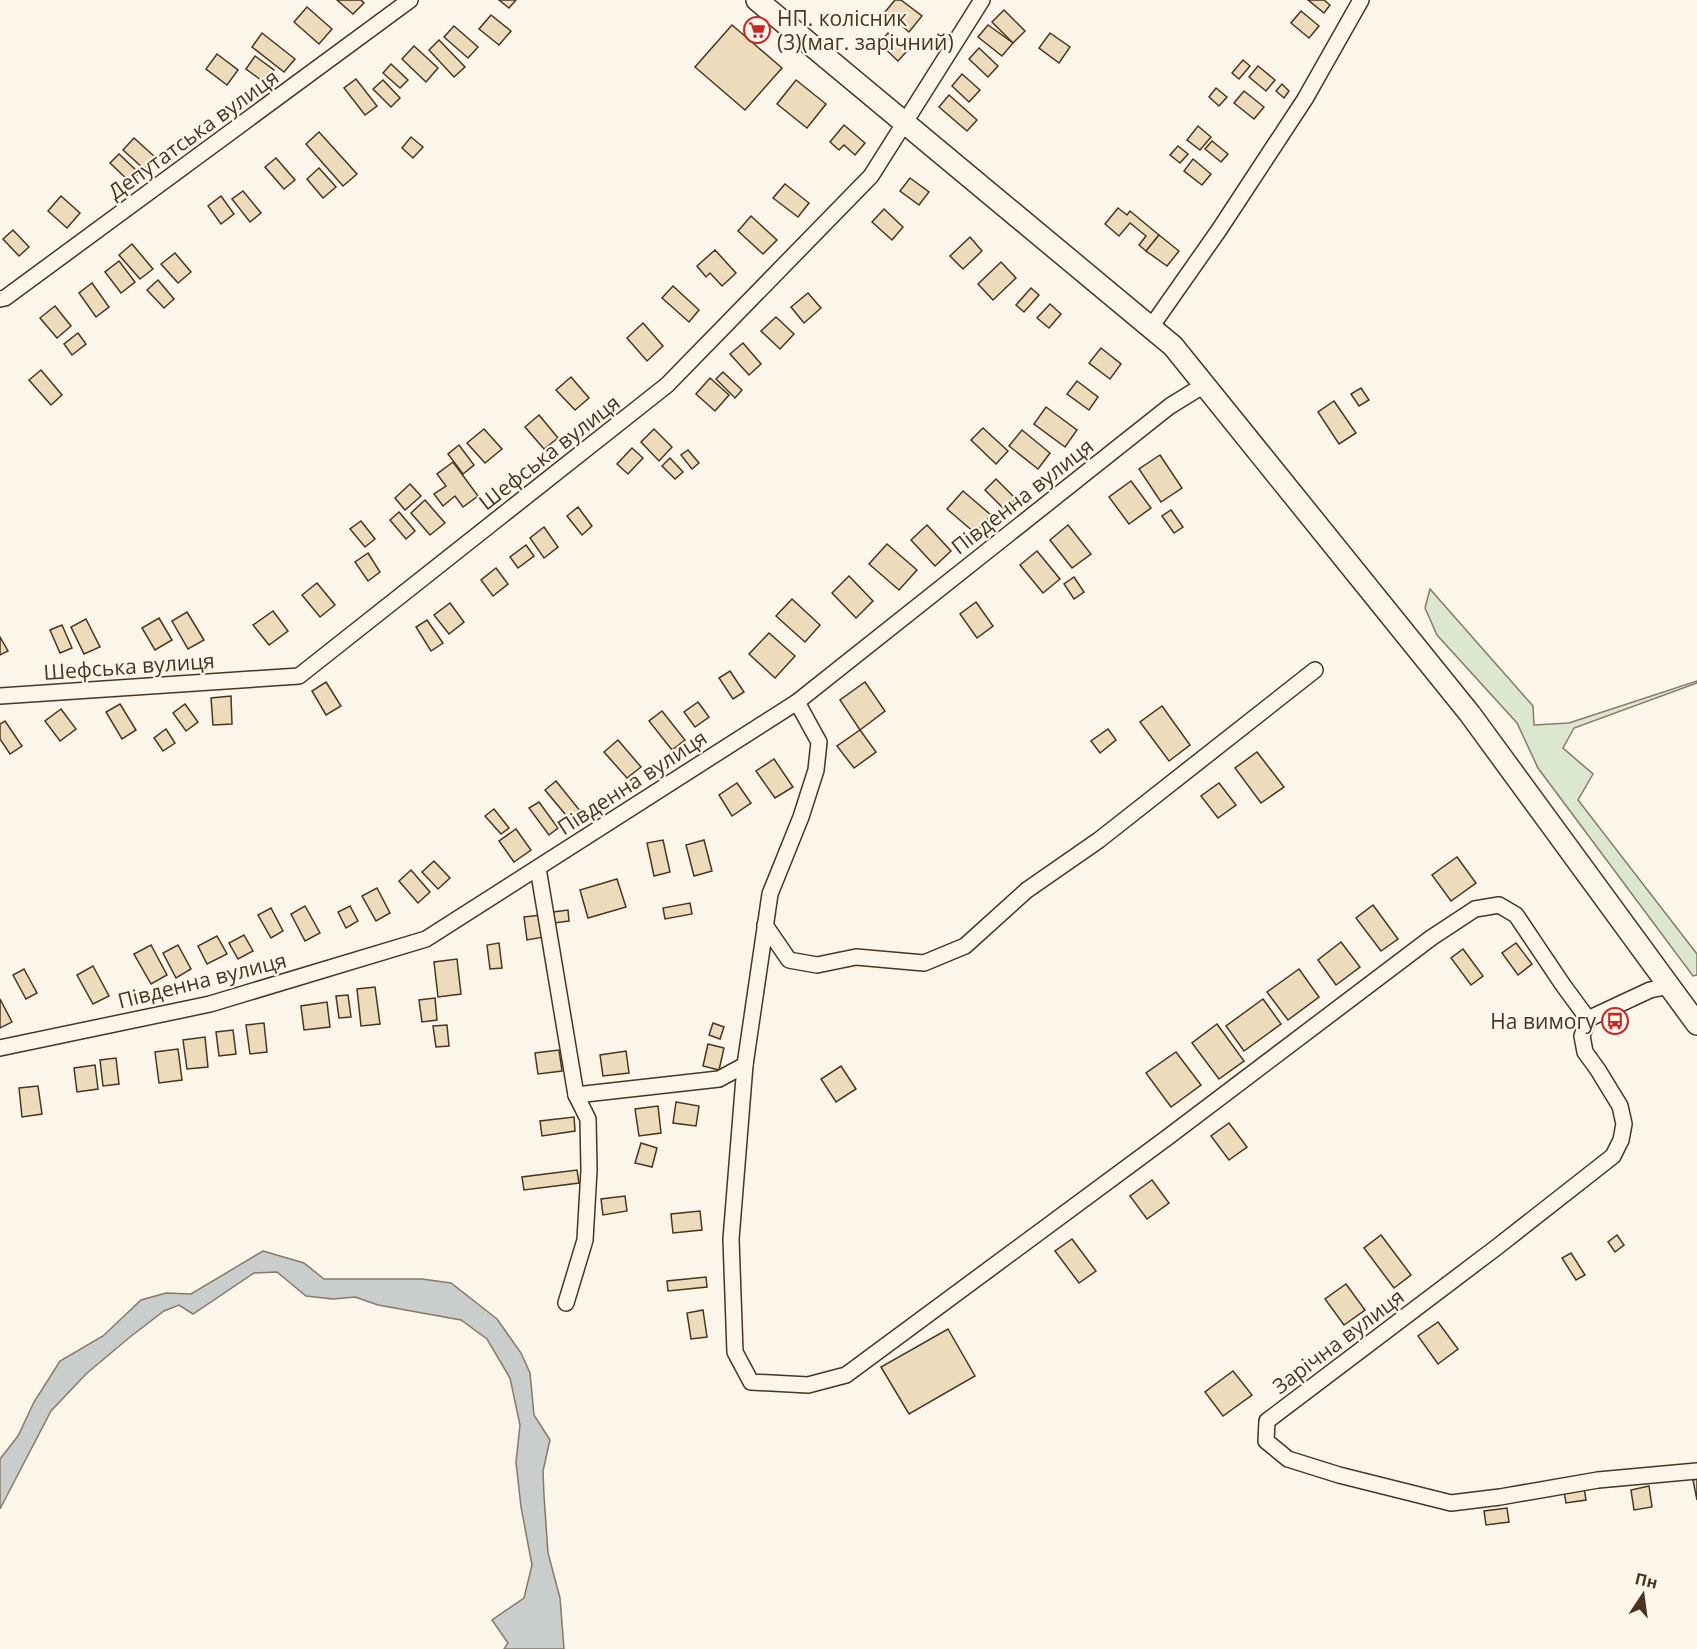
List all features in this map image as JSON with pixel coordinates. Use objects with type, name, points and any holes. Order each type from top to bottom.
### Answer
[{"type":"street","name":"Депутатська вулиця","points":[[0,299],[5,298],[410,0]]},
{"type":"street","points":[[757,0],[1173,346],[1470,714],[1697,1024]]},
{"type":"street","name":"Шефська вулиця","points":[[0,696],[299,676],[667,385],[871,176],[982,0]]},
{"type":"street","points":[[1150,327],[1219,230],[1305,99],[1361,0]]},
{"type":"street","name":"Південна вулиця","points":[[0,1048],[210,1004],[426,939],[797,702],[1160,413],[1204,385]]},
{"type":"street","points":[[765,925],[789,960],[817,965],[856,957],[924,963],[964,946],[1027,890],[1099,840],[1315,670]]},
{"type":"street","points":[[797,702],[819,742],[816,770],[801,817],[770,894],[745,1065],[731,1239],[735,1352],[751,1382],[808,1385],[846,1375],[1178,1130],[1431,938],[1475,909],[1499,905],[1516,915],[1588,1019],[1650,990],[1670,986]]},
{"type":"street","points":[[538,868],[576,1095],[588,1119],[589,1170],[585,1240],[566,1303]]},
{"type":"street","name":"Зарічна вулиця","points":[[1588,1019],[1582,1036],[1585,1052],[1620,1106],[1624,1124],[1622,1140],[1613,1156],[1267,1421],[1266,1440],[1288,1459],[1339,1475],[1451,1503],[1598,1480],[1697,1471]]},
{"type":"street","points":[[576,1095],[719,1079],[745,1065]]},
{"type":"green space","points":[[1430,589],[1533,706],[1534,725],[1569,723],[1697,681],[1697,683],[1574,728],[1563,748],[1593,774],[1578,800],[1697,954],[1697,975],[1693,976],[1538,768],[1517,723],[1437,635],[1425,608]]},
{"type":"shaded area","points":[[263,1251],[304,1263],[324,1279],[422,1279],[451,1283],[497,1319],[521,1353],[530,1373],[534,1415],[550,1440],[543,1471],[544,1496],[548,1553],[560,1598],[564,1649],[504,1649],[508,1643],[492,1620],[524,1598],[532,1565],[521,1507],[516,1462],[520,1425],[510,1378],[487,1339],[461,1320],[378,1305],[355,1297],[333,1299],[306,1296],[277,1272],[254,1273],[193,1314],[179,1305],[164,1311],[86,1374],[51,1411],[0,1509],[0,1459],[18,1436],[34,1402],[60,1361],[103,1336],[141,1300],[166,1293],[191,1294]]},
{"type":"building","points":[[337,0],[361,0],[364,3],[353,14]]},
{"type":"building","points":[[499,0],[516,0],[509,8]]},
{"type":"building","points":[[895,0],[901,0],[922,16],[909,32],[885,12]]},
{"type":"building","points":[[1308,0],[1324,0],[1330,5],[1324,13]]},
{"type":"building","points":[[307,7],[332,29],[319,44],[294,22]]},
{"type":"building","points":[[1004,10],[1025,31],[1013,43],[992,22]]},
{"type":"building","points":[[1301,11],[1319,26],[1309,38],[1291,23]]},
{"type":"building","points":[[491,15],[511,31],[499,45],[479,29]]},
{"type":"building","points":[[732,25],[782,68],[745,110],[695,67]]},
{"type":"building","points":[[988,25],[1013,43],[1002,56],[978,37]]},
{"type":"building","points":[[454,26],[478,47],[468,58],[444,37]]},
{"type":"building","points":[[262,33],[295,59],[284,72],[252,47]]},
{"type":"building","points":[[888,33],[907,51],[898,61],[879,43]]},
{"type":"building","points":[[1050,33],[1070,47],[1059,63],[1039,48]]},
{"type":"building","points":[[439,40],[465,67],[454,77],[429,50]]},
{"type":"building","points":[[414,46],[438,68],[426,82],[402,59]]},
{"type":"building","points":[[979,48],[998,66],[988,77],[969,59]]},
{"type":"building","points":[[217,54],[238,70],[227,85],[206,69]]},
{"type":"building","points":[[255,56],[274,70],[265,83],[246,69]]},
{"type":"building","points":[[1243,60],[1250,66],[1239,79],[1232,73]]},
{"type":"building","points":[[391,64],[408,80],[400,88],[383,73]]},
{"type":"building","points":[[1258,66],[1275,80],[1266,91],[1249,77]]},
{"type":"building","points":[[962,74],[980,90],[969,102],[952,86]]},
{"type":"building","points":[[356,79],[377,106],[365,115],[344,88]]},
{"type":"building","points":[[383,80],[400,98],[391,107],[373,89]]},
{"type":"building","points":[[796,80],[826,104],[807,128],[777,104]]},
{"type":"building","points":[[1282,84],[1289,91],[1284,98],[1276,91]]},
{"type":"building","points":[[1216,88],[1227,97],[1219,106],[1209,97]]},
{"type":"building","points":[[1244,91],[1264,107],[1254,119],[1234,103]]},
{"type":"building","points":[[949,95],[977,120],[967,131],[939,107]]},
{"type":"building","points":[[844,125],[865,143],[855,155],[844,145],[839,150],[830,142]]},
{"type":"building","points":[[1198,126],[1211,137],[1200,150],[1187,140]]},
{"type":"building","points":[[319,132],[357,174],[343,186],[306,144]]},
{"type":"building","points":[[411,137],[423,147],[413,158],[402,148]]},
{"type":"building","points":[[134,138],[155,157],[144,169],[123,150]]},
{"type":"building","points":[[1212,141],[1228,154],[1221,162],[1205,149]]},
{"type":"building","points":[[1178,146],[1188,154],[1180,163],[1170,155]]},
{"type":"building","points":[[119,154],[139,173],[130,182],[110,163]]},
{"type":"building","points":[[276,158],[295,180],[284,189],[265,167]]},
{"type":"building","points":[[1193,159],[1211,174],[1202,185],[1184,171]]},
{"type":"building","points":[[319,168],[336,187],[323,198],[307,179]]},
{"type":"building","points":[[910,178],[929,192],[919,205],[900,191]]},
{"type":"building","points":[[785,184],[809,203],[798,217],[773,198]]},
{"type":"building","points":[[243,191],[261,213],[250,222],[232,199]]},
{"type":"building","points":[[61,196],[80,213],[67,228],[48,211]]},
{"type":"building","points":[[221,196],[234,214],[221,224],[208,206]]},
{"type":"building","points":[[1118,208],[1127,215],[1130,211],[1159,235],[1146,251],[1139,245],[1146,236],[1130,223],[1119,236],[1105,224]]},
{"type":"building","points":[[884,209],[903,227],[892,240],[872,222]]},
{"type":"building","points":[[751,216],[777,240],[763,254],[738,231]]},
{"type":"building","points":[[13,230],[29,247],[19,256],[3,239]]},
{"type":"building","points":[[1159,235],[1179,251],[1167,266],[1146,251]]},
{"type":"building","points":[[970,237],[982,251],[963,269],[950,256]]},
{"type":"building","points":[[132,244],[153,269],[140,279],[119,255]]},
{"type":"building","points":[[715,250],[736,273],[722,286],[710,273],[706,277],[697,266]]},
{"type":"building","points":[[175,253],[191,272],[178,283],[161,264]]},
{"type":"building","points":[[119,261],[135,282],[121,293],[105,272]]},
{"type":"building","points":[[1001,262],[1016,278],[993,300],[978,284]]},
{"type":"building","points":[[158,280],[174,299],[164,308],[147,290]]},
{"type":"building","points":[[92,283],[109,307],[96,317],[79,293]]},
{"type":"building","points":[[673,286],[699,310],[689,322],[662,298]]},
{"type":"building","points":[[1031,288],[1039,295],[1024,312],[1016,305]]},
{"type":"building","points":[[808,293],[821,308],[804,323],[791,307]]},
{"type":"building","points":[[1050,304],[1061,314],[1049,328],[1037,318]]},
{"type":"building","points":[[55,306],[71,326],[57,338],[40,318]]},
{"type":"building","points":[[776,317],[794,334],[780,349],[761,331]]},
{"type":"building","points":[[643,323],[663,346],[647,361],[627,338]]},
{"type":"building","points":[[78,333],[86,344],[72,355],[64,344]]},
{"type":"building","points":[[743,343],[761,364],[749,375],[730,354]]},
{"type":"building","points":[[1101,348],[1121,364],[1110,379],[1089,363]]},
{"type":"building","points":[[41,370],[62,395],[51,405],[29,380]]},
{"type":"building","points":[[723,372],[742,390],[735,398],[716,379]]},
{"type":"building","points":[[571,377],[589,398],[575,410],[556,390]]},
{"type":"building","points":[[710,378],[729,395],[715,411],[696,394]]},
{"type":"building","points":[[1077,381],[1098,397],[1089,410],[1067,394]]},
{"type":"building","points":[[1361,388],[1369,400],[1359,406],[1351,394]]},
{"type":"building","points":[[1334,401],[1356,433],[1339,444],[1318,412]]},
{"type":"building","points":[[1046,407],[1077,430],[1065,447],[1034,424]]},
{"type":"building","points":[[539,415],[558,438],[544,449],[525,427]]},
{"type":"building","points":[[983,428],[1008,451],[996,464],[971,440]]},
{"type":"building","points":[[484,429],[502,449],[485,463],[467,443]]},
{"type":"building","points":[[654,429],[672,447],[659,461],[641,442]]},
{"type":"building","points":[[1022,430],[1050,453],[1038,469],[1009,446]]},
{"type":"building","points":[[459,445],[474,465],[463,474],[448,454]]},
{"type":"building","points":[[632,448],[643,458],[628,474],[617,464]]},
{"type":"building","points":[[688,450],[699,463],[692,469],[681,455]]},
{"type":"building","points":[[1160,455],[1182,488],[1161,502],[1139,469]]},
{"type":"building","points":[[670,458],[683,472],[675,479],[662,466]]},
{"type":"building","points":[[453,462],[478,496],[463,507],[455,496],[443,506],[434,494],[446,486],[437,474]]},
{"type":"building","points":[[996,479],[1016,499],[1005,510],[985,490]]},
{"type":"building","points":[[1131,481],[1151,508],[1129,524],[1109,497]]},
{"type":"building","points":[[410,484],[421,496],[405,510],[395,498]]},
{"type":"building","points":[[963,491],[991,515],[975,533],[947,509]]},
{"type":"building","points":[[425,500],[445,523],[430,535],[411,513]]},
{"type":"building","points":[[578,507],[592,526],[582,535],[567,516]]},
{"type":"building","points":[[1171,510],[1183,527],[1174,533],[1162,516]]},
{"type":"building","points":[[399,512],[415,531],[406,539],[390,520]]},
{"type":"building","points":[[361,521],[375,539],[365,547],[350,529]]},
{"type":"building","points":[[927,525],[951,551],[935,566],[911,540]]},
{"type":"building","points":[[1068,525],[1091,554],[1072,568],[1050,540]]},
{"type":"building","points":[[544,527],[558,547],[544,558],[530,538]]},
{"type":"building","points":[[887,544],[917,570],[899,590],[869,564]]},
{"type":"building","points":[[526,545],[534,556],[518,568],[510,557]]},
{"type":"building","points":[[1037,551],[1060,579],[1043,593],[1020,565]]},
{"type":"building","points":[[368,553],[380,572],[368,581],[355,562]]},
{"type":"building","points":[[496,568],[508,584],[493,596],[481,580]]},
{"type":"building","points":[[849,576],[873,601],[856,618],[832,593]]},
{"type":"building","points":[[1074,577],[1084,592],[1074,599],[1064,584]]},
{"type":"building","points":[[317,583],[335,605],[320,617],[302,595]]},
{"type":"building","points":[[792,599],[820,625],[805,642],[776,616]]},
{"type":"building","points":[[976,602],[993,626],[977,638],[960,614]]},
{"type":"building","points":[[450,603],[464,622],[449,634],[434,615]]},
{"type":"building","points":[[273,611],[288,631],[269,645],[253,625]]},
{"type":"building","points":[[187,612],[204,640],[188,649],[172,621]]},
{"type":"building","points":[[159,618],[172,640],[155,650],[142,628]]},
{"type":"building","points":[[86,619],[100,647],[84,654],[71,627]]},
{"type":"building","points":[[427,620],[443,643],[431,651],[416,627]]},
{"type":"building","points":[[62,625],[72,648],[60,653],[50,630]]},
{"type":"building","points":[[769,633],[795,656],[775,678],[749,654]]},
{"type":"building","points":[[0,637],[8,651],[0,655]]},
{"type":"building","points":[[730,671],[744,692],[733,699],[719,678]]},
{"type":"building","points":[[326,682],[341,706],[326,715],[312,691]]},
{"type":"building","points":[[865,682],[885,711],[860,730],[840,700]]},
{"type":"building","points":[[231,696],[232,724],[213,725],[211,698]]},
{"type":"building","points":[[698,702],[709,717],[695,727],[684,712]]},
{"type":"building","points":[[120,704],[136,730],[122,739],[106,712]]},
{"type":"building","points":[[185,704],[198,722],[186,731],[173,713]]},
{"type":"building","points":[[1162,706],[1190,745],[1169,761],[1140,722]]},
{"type":"building","points":[[61,709],[76,729],[60,741],[45,721]]},
{"type":"building","points":[[662,711],[685,740],[672,750],[649,721]]},
{"type":"building","points":[[5,721],[22,746],[10,754],[0,739],[0,724]]},
{"type":"building","points":[[166,729],[175,743],[163,751],[154,738]]},
{"type":"building","points":[[1108,729],[1116,740],[1100,753],[1091,741]]},
{"type":"building","points":[[860,730],[876,752],[854,768],[837,746]]},
{"type":"building","points":[[618,740],[641,767],[627,778],[604,752]]},
{"type":"building","points":[[1257,752],[1284,787],[1261,803],[1235,768]]},
{"type":"building","points":[[774,759],[793,787],[775,798],[756,771]]},
{"type":"building","points":[[556,781],[581,812],[570,820],[545,790]]},
{"type":"building","points":[[737,783],[751,803],[732,816],[719,795]]},
{"type":"building","points":[[1219,783],[1236,805],[1218,818],[1201,796]]},
{"type":"building","points":[[539,802],[558,828],[549,835],[529,808]]},
{"type":"building","points":[[494,809],[509,828],[501,834],[485,816]]},
{"type":"building","points":[[516,829],[531,850],[514,862],[499,841]]},
{"type":"building","points":[[663,840],[670,872],[654,876],[647,843]]},
{"type":"building","points":[[704,840],[712,871],[694,876],[686,845]]},
{"type":"building","points":[[1457,857],[1476,883],[1451,901],[1432,875]]},
{"type":"building","points":[[434,861],[450,878],[438,889],[422,872]]},
{"type":"building","points":[[411,870],[430,892],[418,903],[399,881]]},
{"type":"building","points":[[617,879],[626,907],[588,918],[580,890]]},
{"type":"building","points":[[377,888],[390,913],[376,921],[362,896]]},
{"type":"building","points":[[690,903],[692,914],[665,919],[663,908]]},
{"type":"building","points":[[1373,905],[1398,939],[1381,951],[1356,918]]},
{"type":"building","points":[[305,906],[320,933],[305,941],[291,914]]},
{"type":"building","points":[[350,906],[358,921],[346,928],[338,912]]},
{"type":"building","points":[[271,908],[283,931],[271,938],[258,915]]},
{"type":"building","points":[[568,910],[569,921],[554,923],[553,912]]},
{"type":"building","points":[[541,915],[544,937],[527,940],[524,917]]},
{"type":"building","points":[[244,935],[253,951],[238,959],[229,943]]},
{"type":"building","points":[[217,936],[227,954],[207,964],[198,946]]},
{"type":"building","points":[[1341,942],[1360,967],[1336,985],[1318,960]]},
{"type":"building","points":[[499,943],[502,968],[490,969],[487,945]]},
{"type":"building","points":[[1516,943],[1532,964],[1518,975],[1502,953]]},
{"type":"building","points":[[151,945],[167,975],[151,984],[134,954]]},
{"type":"building","points":[[178,945],[191,969],[176,978],[163,953]]},
{"type":"building","points":[[1463,949],[1483,976],[1471,985],[1451,958]]},
{"type":"building","points":[[457,959],[461,994],[438,997],[434,962]]},
{"type":"building","points":[[93,966],[109,996],[93,1004],[77,975]]},
{"type":"building","points":[[24,969],[37,993],[26,999],[13,975]]},
{"type":"building","points":[[1299,969],[1319,997],[1288,1020],[1267,992]]},
{"type":"building","points":[[375,987],[380,1024],[361,1026],[357,989]]},
{"type":"building","points":[[348,995],[351,1017],[339,1018],[336,996]]},
{"type":"building","points":[[435,998],[437,1020],[422,1022],[419,1000]]},
{"type":"building","points":[[0,999],[12,1022],[0,1028]]},
{"type":"building","points":[[1263,999],[1281,1024],[1244,1051],[1226,1026]]},
{"type":"building","points":[[327,1002],[330,1027],[304,1030],[301,1006]]},
{"type":"building","points":[[264,1023],[267,1052],[250,1054],[246,1025]]},
{"type":"building","points":[[713,1023],[724,1027],[720,1039],[709,1035]]},
{"type":"building","points":[[1217,1024],[1244,1061],[1219,1079],[1192,1043]]},
{"type":"building","points":[[447,1025],[449,1046],[436,1047],[433,1026]]},
{"type":"building","points":[[233,1030],[236,1054],[219,1056],[216,1032]]},
{"type":"building","points":[[205,1037],[208,1067],[187,1069],[183,1040]]},
{"type":"building","points":[[708,1044],[724,1048],[719,1070],[703,1066]]},
{"type":"building","points":[[178,1049],[182,1080],[159,1083],[155,1052]]},
{"type":"building","points":[[559,1050],[562,1071],[538,1074],[535,1053]]},
{"type":"building","points":[[626,1051],[629,1073],[603,1076],[600,1055]]},
{"type":"building","points":[[1176,1052],[1201,1085],[1171,1107],[1146,1073]]},
{"type":"building","points":[[116,1058],[119,1084],[103,1086],[100,1060]]},
{"type":"building","points":[[95,1065],[98,1089],[77,1092],[74,1068]]},
{"type":"building","points":[[841,1066],[856,1089],[836,1102],[821,1079]]},
{"type":"building","points":[[38,1086],[42,1114],[22,1117],[19,1088]]},
{"type":"building","points":[[676,1102],[699,1106],[696,1126],[673,1123]]},
{"type":"building","points":[[658,1106],[661,1133],[639,1136],[635,1109]]},
{"type":"building","points":[[574,1117],[575,1131],[542,1136],[540,1121]]},
{"type":"building","points":[[1229,1123],[1247,1147],[1229,1160],[1211,1136]]},
{"type":"building","points":[[641,1143],[657,1148],[652,1167],[635,1163]]},
{"type":"building","points":[[577,1170],[579,1183],[524,1190],[522,1177]]},
{"type":"building","points":[[1152,1180],[1169,1203],[1147,1219],[1130,1196]]},
{"type":"building","points":[[625,1196],[627,1211],[603,1215],[601,1199]]},
{"type":"building","points":[[700,1211],[702,1230],[673,1233],[671,1214]]},
{"type":"building","points":[[1381,1235],[1411,1275],[1394,1288],[1364,1248]]},
{"type":"building","points":[[1617,1235],[1624,1245],[1615,1252],[1608,1242]]},
{"type":"building","points":[[1072,1239],[1096,1271],[1079,1283],[1055,1251]]},
{"type":"building","points":[[1571,1253],[1585,1275],[1576,1280],[1562,1258]]},
{"type":"building","points":[[706,1277],[707,1287],[668,1291],[667,1281]]},
{"type":"building","points":[[1346,1284],[1365,1310],[1344,1325],[1325,1299]]},
{"type":"building","points":[[703,1310],[707,1337],[691,1339],[687,1313]]},
{"type":"building","points":[[1438,1322],[1458,1349],[1438,1364],[1418,1336]]},
{"type":"building","points":[[948,1329],[975,1376],[909,1414],[881,1367]]},
{"type":"building","points":[[1233,1371],[1252,1395],[1223,1416],[1205,1392]]},
{"type":"building","points":[[1697,1479],[1697,1500],[1693,1480]]},
{"type":"building","points":[[1649,1486],[1652,1507],[1634,1510],[1631,1490]]},
{"type":"building","points":[[1584,1488],[1586,1500],[1566,1503],[1564,1491]]},
{"type":"building","points":[[1507,1508],[1509,1522],[1486,1525],[1484,1511]]},
{"type":"place","name":"НП. колісник (3)(маг. зарічний)","points":[[757,30]]},
{"type":"place","name":"На вимогу","points":[[1615,1021]]}]
